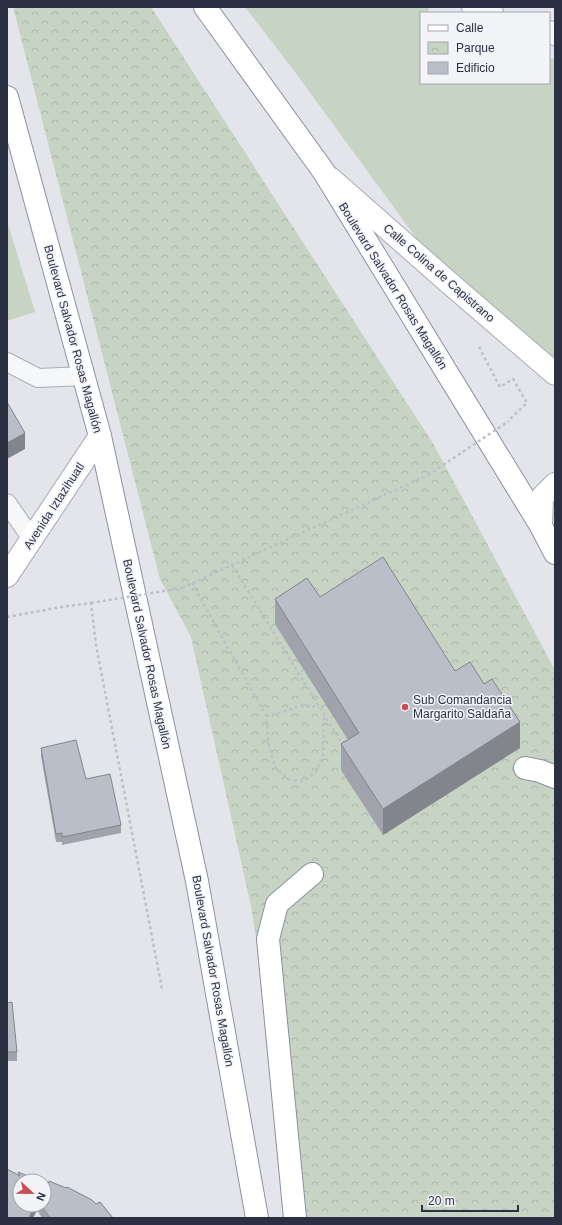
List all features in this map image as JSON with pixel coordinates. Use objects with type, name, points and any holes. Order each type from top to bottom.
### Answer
[{"type":"main road","name":"Boulevard Salvador Rosas Magallón","points":[[205,7],[324,172],[541,526],[555,553]]},
{"type":"main road","name":"Boulevard Salvador Rosas Magallón","points":[[7,97],[100,436],[197,881],[257,1218]]},
{"type":"main road","name":"Calle Colina de Capistrano","points":[[324,172],[555,374]]},
{"type":"main road","name":"Avenida Iztazihuatl","points":[[7,576],[100,436]]},
{"type":"main road","points":[[541,526],[542,497],[555,484]]},
{"type":"main road","points":[[524,768],[540,771],[555,777]]},
{"type":"main road","points":[[296,1218],[268,939],[277,904],[312,874]]},
{"type":"street","points":[[473,7],[489,12]]},
{"type":"lane","points":[[7,362],[38,378],[84,376]]},
{"type":"lane","points":[[7,503],[32,539]]},
{"type":"path","points":[[7,617],[182,588],[428,475],[509,420],[527,403],[513,379],[500,387],[486,362]]},
{"type":"path","points":[[232,564],[346,750]]},
{"type":"path","points":[[192,583],[266,716],[269,746],[276,769],[290,780],[302,781],[315,773],[323,756],[324,715]]},
{"type":"path","points":[[91,603],[96,645],[162,989]]},
{"type":"path","points":[[266,716],[302,705],[319,707]]},
{"type":"green space","points":[[13,7],[151,7],[434,445],[555,670],[555,1218],[300,1218],[251,906],[191,637],[160,579]]},
{"type":"green space","points":[[245,7],[429,7],[428,12],[420,12],[420,84],[550,84],[550,58],[555,59],[555,360],[425,250],[292,68]]},
{"type":"green space","points":[[7,221],[35,312],[7,321]]},
{"type":"building","points":[[7,402],[25,433],[7,443]]},
{"type":"building","name":"Sub Comandancia Margarito Saldaña","points":[[383,557],[455,671],[470,662],[484,684],[492,679],[520,722],[383,809],[341,744],[359,733],[275,599],[307,578],[320,597]]},
{"type":"building","points":[[76,740],[86,779],[110,774],[121,825],[62,837],[62,833],[56,834],[41,748]]},
{"type":"building","points":[[12,1002],[17,1052],[7,1052],[7,1003]]},
{"type":"building","points":[[7,1169],[14,1173],[12,1173],[12,1213],[31,1213],[29,1218],[7,1218]]},
{"type":"building","points":[[52,1182],[66,1188],[67,1187],[92,1200],[96,1204],[100,1202],[113,1218],[50,1218],[47,1213],[52,1213]]},
{"type":"place","name":"Sub Comandancia Margarito Saldaña","points":[[405,707]]}]
